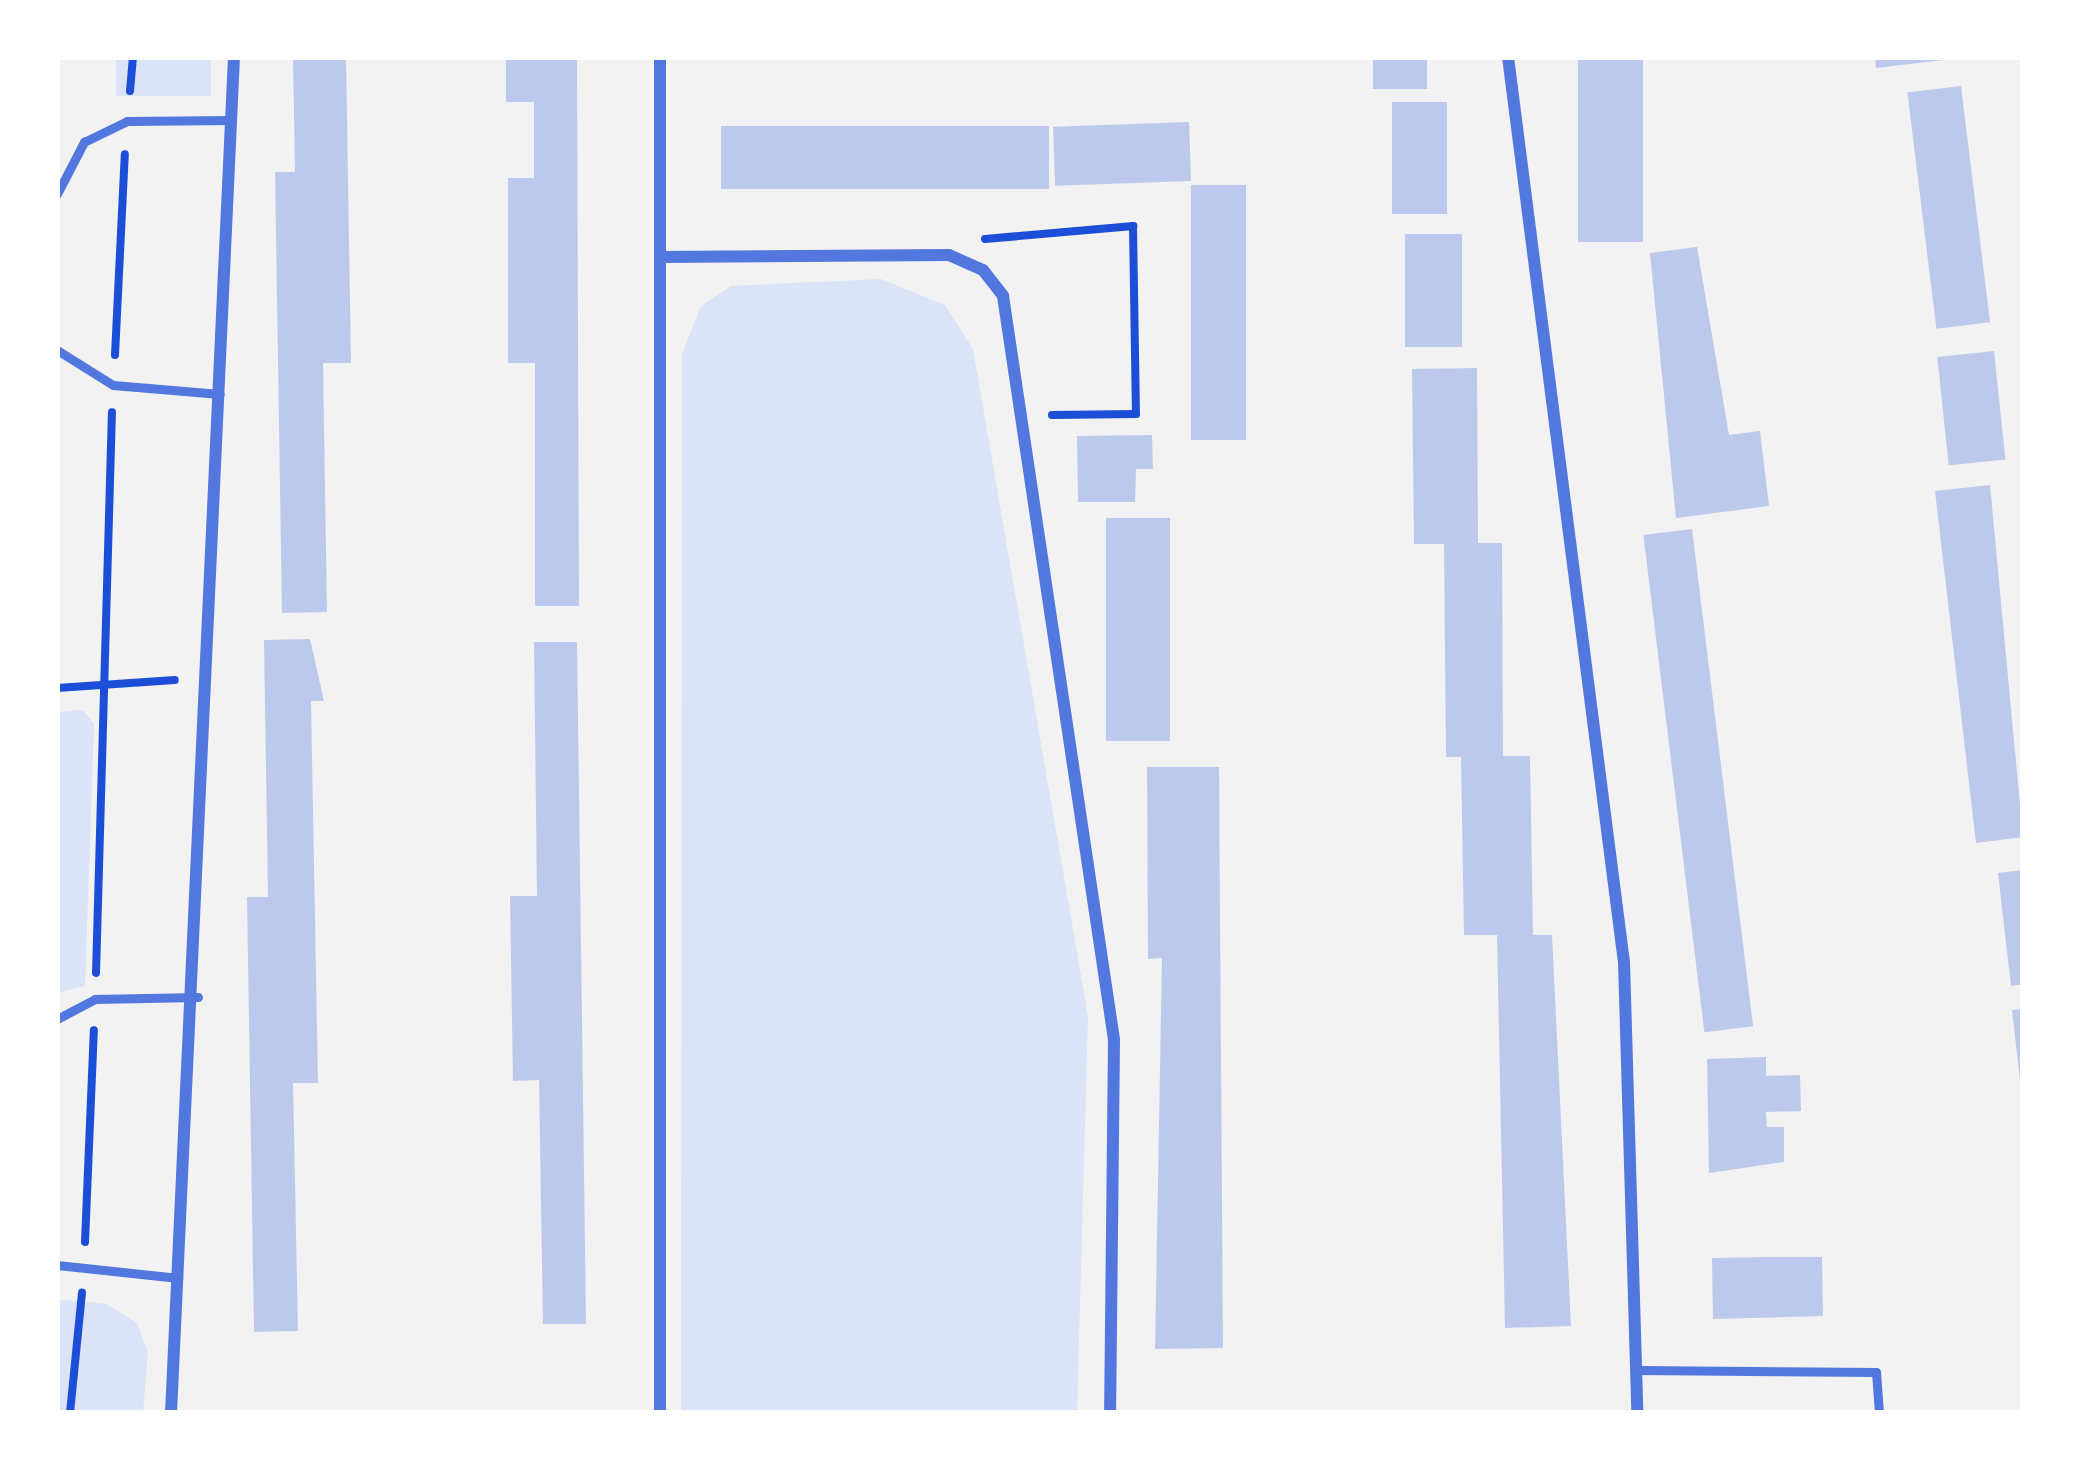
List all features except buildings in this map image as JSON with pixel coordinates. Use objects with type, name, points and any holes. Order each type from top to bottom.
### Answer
[{"type":"street","points":[[171,1413],[198,998],[234,57]]},
{"type":"street","points":[[660,57],[660,1413]]},
{"type":"street","points":[[1508,57],[1624,962],[1636,1413]]},
{"type":"street","points":[[662,256],[908,251],[962,261],[1003,296],[1114,1040],[1110,1413]]},
{"type":"lane","points":[[57,194],[84,142],[127,121],[232,120]]},
{"type":"lane","points":[[57,350],[113,385],[221,394]]},
{"type":"lane","points":[[57,1019],[95,999],[198,998]]},
{"type":"lane","points":[[57,1265],[178,1278]]},
{"type":"lane","points":[[1636,1370],[1876,1372],[1879,1413]]},
{"type":"path","points":[[70,1413],[84,1271],[113,385],[133,57]]},
{"type":"path","points":[[962,261],[993,230],[1132,226],[1136,414],[1021,416]]},
{"type":"path","points":[[57,688],[211,678]]},
{"type":"shaded area","points":[[116,57],[211,57],[211,96],[116,96]]},
{"type":"shaded area","points":[[881,279],[945,305],[973,349],[1088,1016],[1077,1413],[681,1413],[682,354],[701,306],[731,286]]},
{"type":"shaded area","points":[[83,710],[94,724],[85,986],[57,993],[57,712]]},
{"type":"shaded area","points":[[57,1299],[107,1304],[137,1323],[148,1352],[143,1413],[57,1413]]}]
